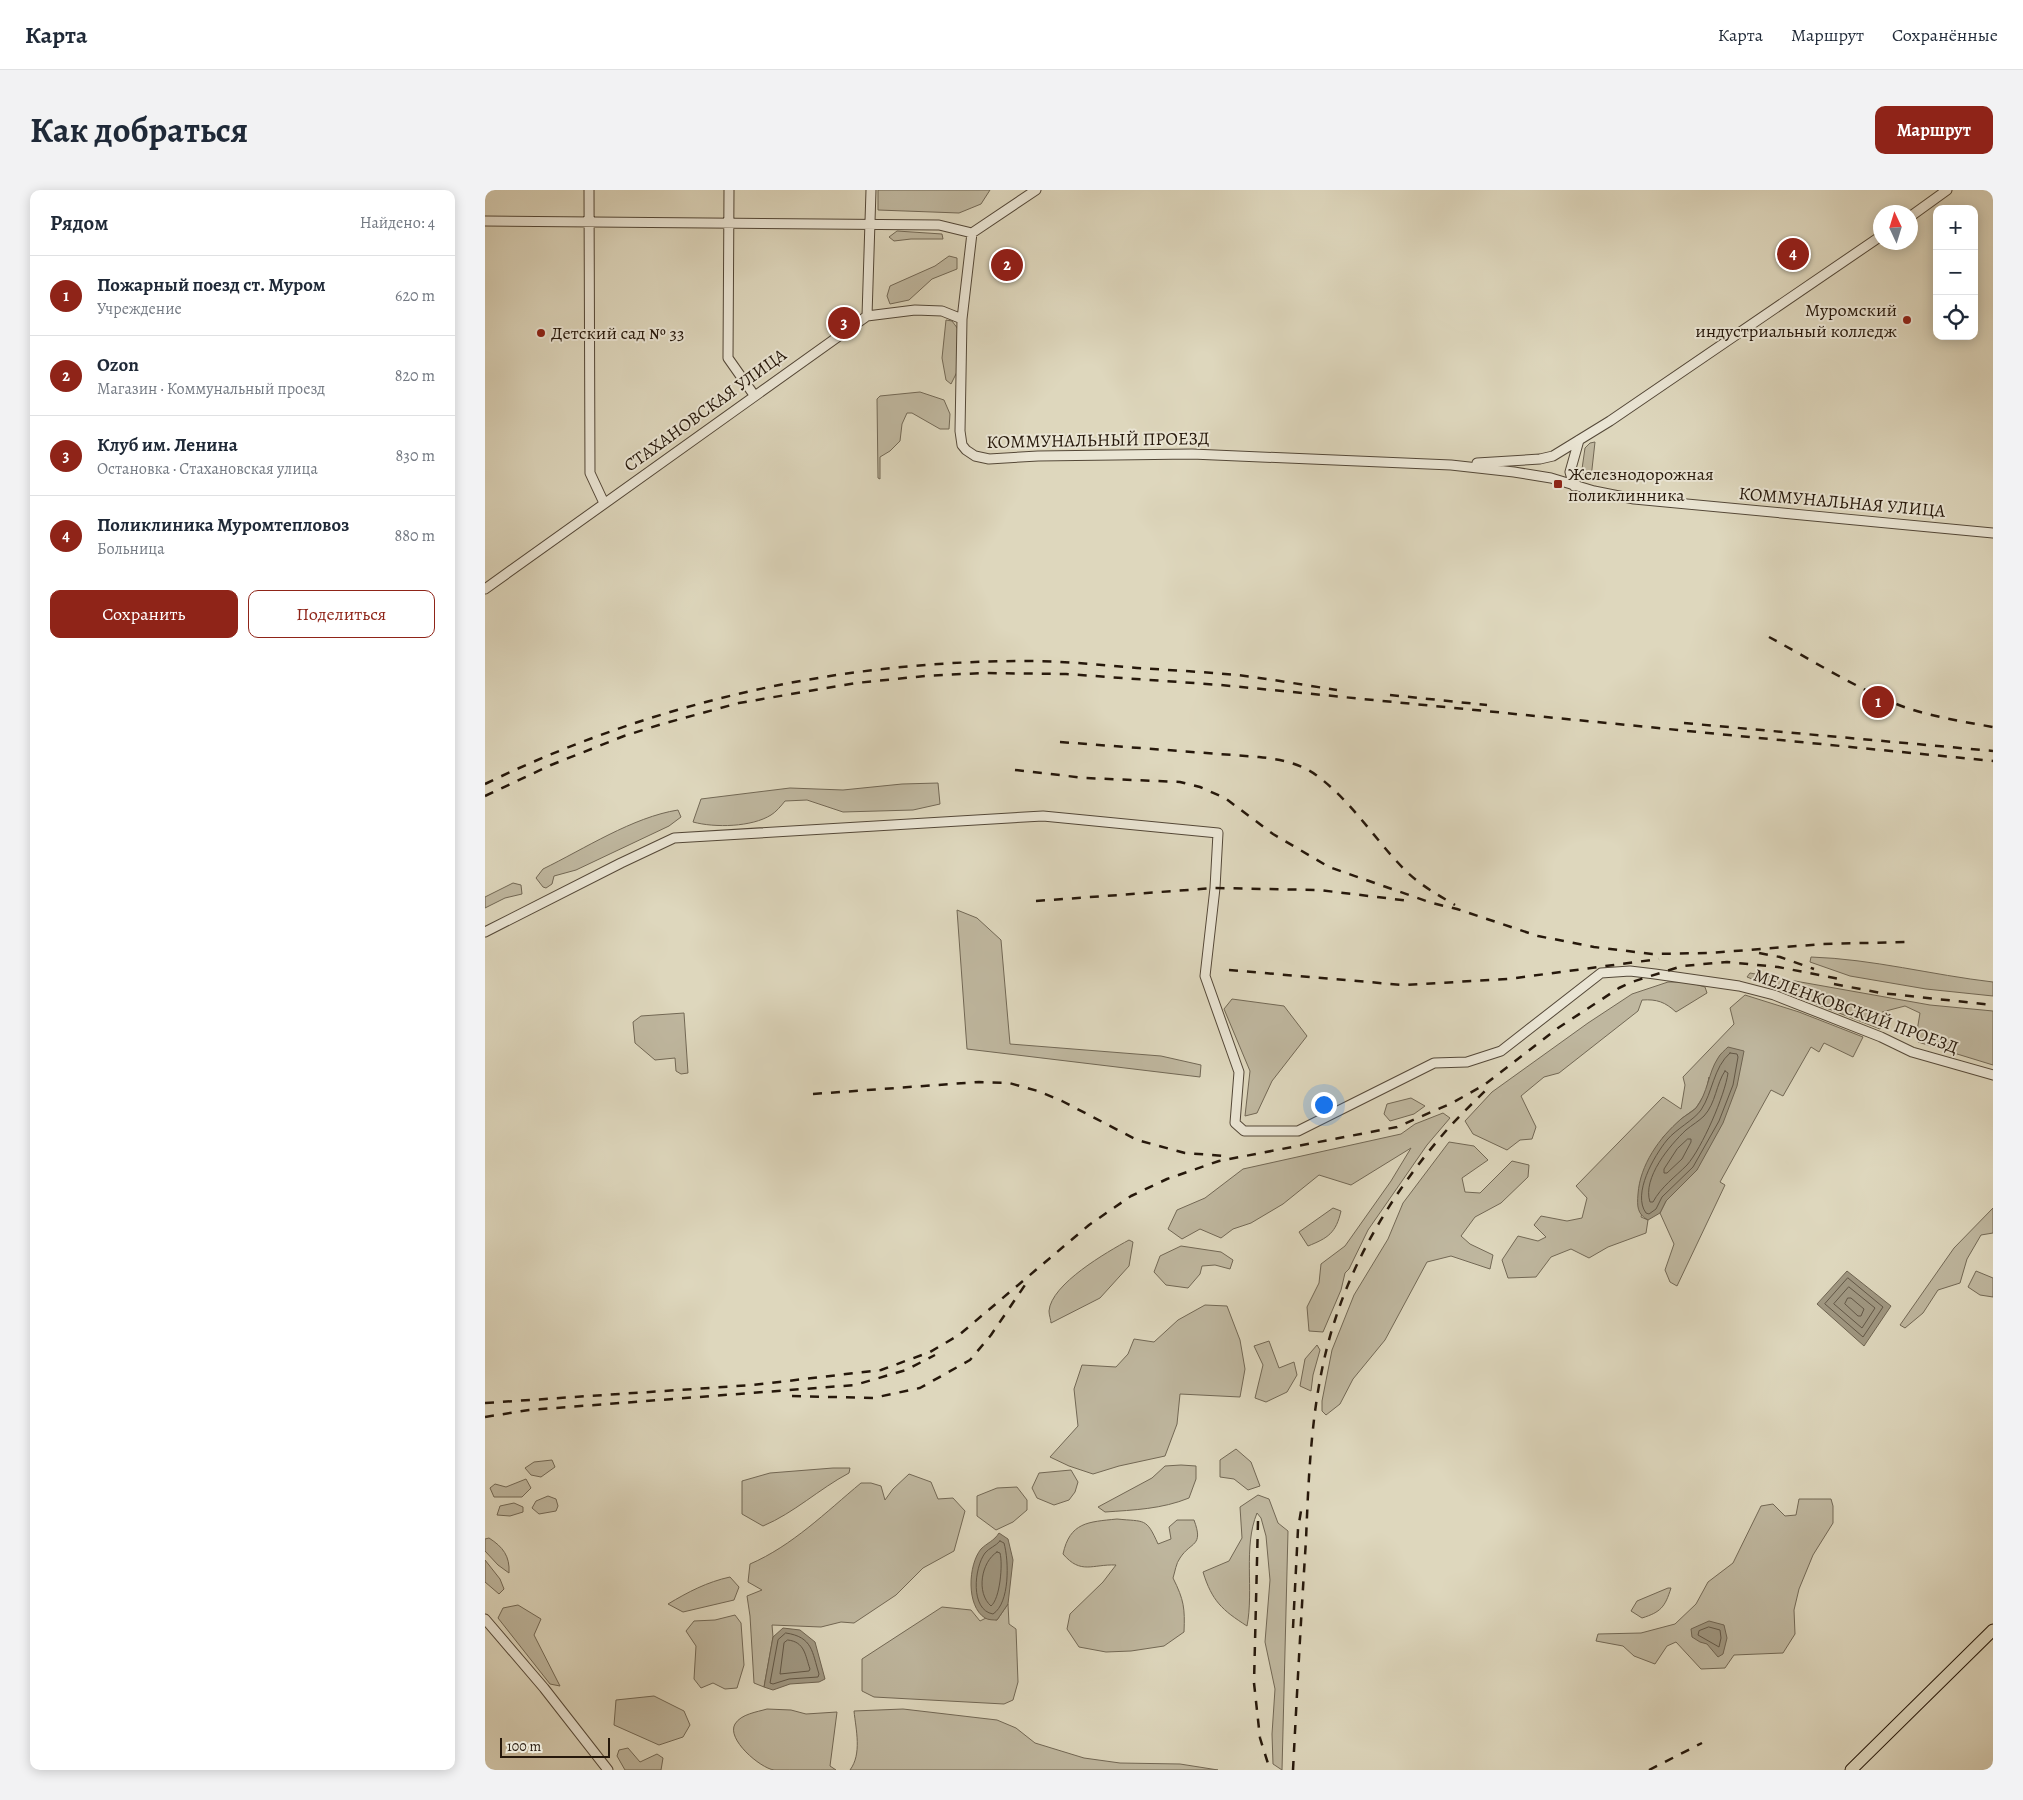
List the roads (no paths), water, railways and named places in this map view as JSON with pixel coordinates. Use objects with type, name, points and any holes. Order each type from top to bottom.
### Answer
[{"type":"main road","points":[[1851,1770],[1993,1630]]},
{"type":"street","points":[[589,190],[590,473],[604,503]]},
{"type":"street","points":[[729,190],[728,358],[754,395]]},
{"type":"street","points":[[867,316],[871,190]]},
{"type":"street","points":[[485,221],[939,225],[972,233],[1036,190]]},
{"type":"street","points":[[1918,211],[1947,190]]},
{"type":"street","name":"КОММУНАЛЬНЫЙ ПРОЕЗД","points":[[972,233],[962,319],[960,431],[962,445],[975,456],[989,459],[1038,456],[1193,454],[1451,465]]},
{"type":"street","points":[[1451,465],[1540,459],[1553,456],[1702,360],[1873,242]]},
{"type":"street","name":"СТАХАНОВСКАЯ УЛИЦА","points":[[485,589],[867,316],[915,310],[942,311],[962,319]]},
{"type":"street","points":[[1574,486],[1570,472],[1579,439]]},
{"type":"street","name":"КОММУНАЛЬНАЯ УЛИЦА","points":[[1451,465],[1551,478],[1574,486],[1634,499],[1993,533]]},
{"type":"street","name":"МЕЛЕНКОВСКИЙ ПРОЕЗД","points":[[485,932],[674,838],[1043,816],[1218,833],[1215,888],[1205,976],[1239,1072],[1235,1122],[1244,1131],[1298,1131],[1434,1062],[1467,1062],[1501,1050],[1601,973],[1630,971],[1655,974],[1739,986],[1774,994],[1881,1036],[1912,1052],[1993,1075]]},
{"type":"street","points":[[485,1619],[608,1770]]},
{"type":"water","points":[[1728,1047],[1744,1051],[1737,1086],[1723,1123],[1697,1170],[1666,1201],[1660,1213],[1648,1220],[1640,1212],[1638,1202],[1642,1173],[1658,1143],[1673,1126],[1696,1108],[1703,1096],[1715,1064]]},
{"type":"water","points":[[1847,1271],[1891,1306],[1864,1346],[1817,1304]]},
{"type":"water","points":[[999,1533],[1008,1539],[1013,1560],[1008,1604],[997,1620],[993,1620],[985,1618],[979,1612],[972,1595],[971,1585],[973,1565],[977,1556],[981,1549]]},
{"type":"water","points":[[1709,1621],[1724,1625],[1727,1638],[1723,1654],[1718,1657],[1707,1644],[1692,1637],[1691,1629]]},
{"type":"water","points":[[783,1628],[800,1630],[815,1642],[825,1679],[819,1682],[790,1684],[773,1690],[764,1687],[773,1637]]},
{"type":"railway","points":[[1769,637],[1855,685],[1907,708],[1993,727]]},
{"type":"railway","points":[[485,784],[550,755],[615,730],[682,709],[749,691],[818,678],[887,669],[956,663],[1055,662],[1237,675],[1337,690]]},
{"type":"railway","points":[[485,796],[551,765],[624,736],[739,703],[856,683],[925,676],[982,673],[1066,674],[1221,685],[1993,761]]},
{"type":"railway","points":[[1390,695],[1487,705]]},
{"type":"railway","points":[[1684,723],[1993,751]]},
{"type":"railway","points":[[1060,742],[1259,757],[1281,760],[1303,767],[1316,775],[1341,797],[1408,873],[1455,905]]},
{"type":"railway","points":[[1015,770],[1085,778],[1180,782],[1200,787],[1225,798],[1273,834],[1329,867],[1432,903],[1457,909],[1538,936],[1594,947],[1652,954],[1710,953],[1823,944],[1905,942]]},
{"type":"railway","points":[[1036,901],[1215,888],[1319,890],[1410,901]]},
{"type":"railway","points":[[1759,953],[1780,957],[1814,969]]},
{"type":"railway","points":[[1229,970],[1403,985],[1508,979],[1659,959]]},
{"type":"railway","points":[[485,1403],[753,1385],[881,1370],[930,1352],[959,1335],[1089,1225],[1131,1196],[1167,1179],[1219,1161],[1397,1127],[1452,1103],[1484,1085],[1558,1028],[1619,988],[1632,982],[1682,966],[1727,962],[1778,967],[1845,980]]},
{"type":"railway","points":[[1834,984],[1881,993],[1993,1005]]},
{"type":"railway","points":[[813,1094],[979,1082],[1009,1083],[1038,1091],[1062,1101],[1137,1140],[1185,1153],[1225,1156]]},
{"type":"railway","points":[[1293,1770],[1310,1456],[1321,1374],[1327,1347],[1344,1294],[1355,1269],[1367,1244],[1395,1197],[1450,1126],[1490,1086]]},
{"type":"railway","points":[[792,1396],[873,1398],[920,1388],[970,1360],[991,1335],[1025,1285]]},
{"type":"railway","points":[[485,1417],[529,1410],[855,1385],[906,1370],[935,1355]]},
{"type":"railway","points":[[1293,1628],[1298,1529],[1301,1511]]},
{"type":"railway","points":[[1258,1521],[1254,1683],[1260,1738],[1270,1770]]},
{"type":"railway","points":[[1649,1770],[1702,1743]]},
{"type":"place","name":"Поликлиника Муромтепловоз","points":[[1793,254]]},
{"type":"place","name":"Ozon","points":[[1007,265]]},
{"type":"place","name":"Муромский индустриальный колледж","points":[[1907,320]]},
{"type":"place","name":"Клуб им. Ленина","points":[[844,323]]},
{"type":"place","name":"Детский сад № 33","points":[[541,333]]},
{"type":"place","name":"Железнодорожная поликлинника","points":[[1558,484]]},
{"type":"place","name":"Пожарный поезд ст. Муром","points":[[1878,702]]}]
